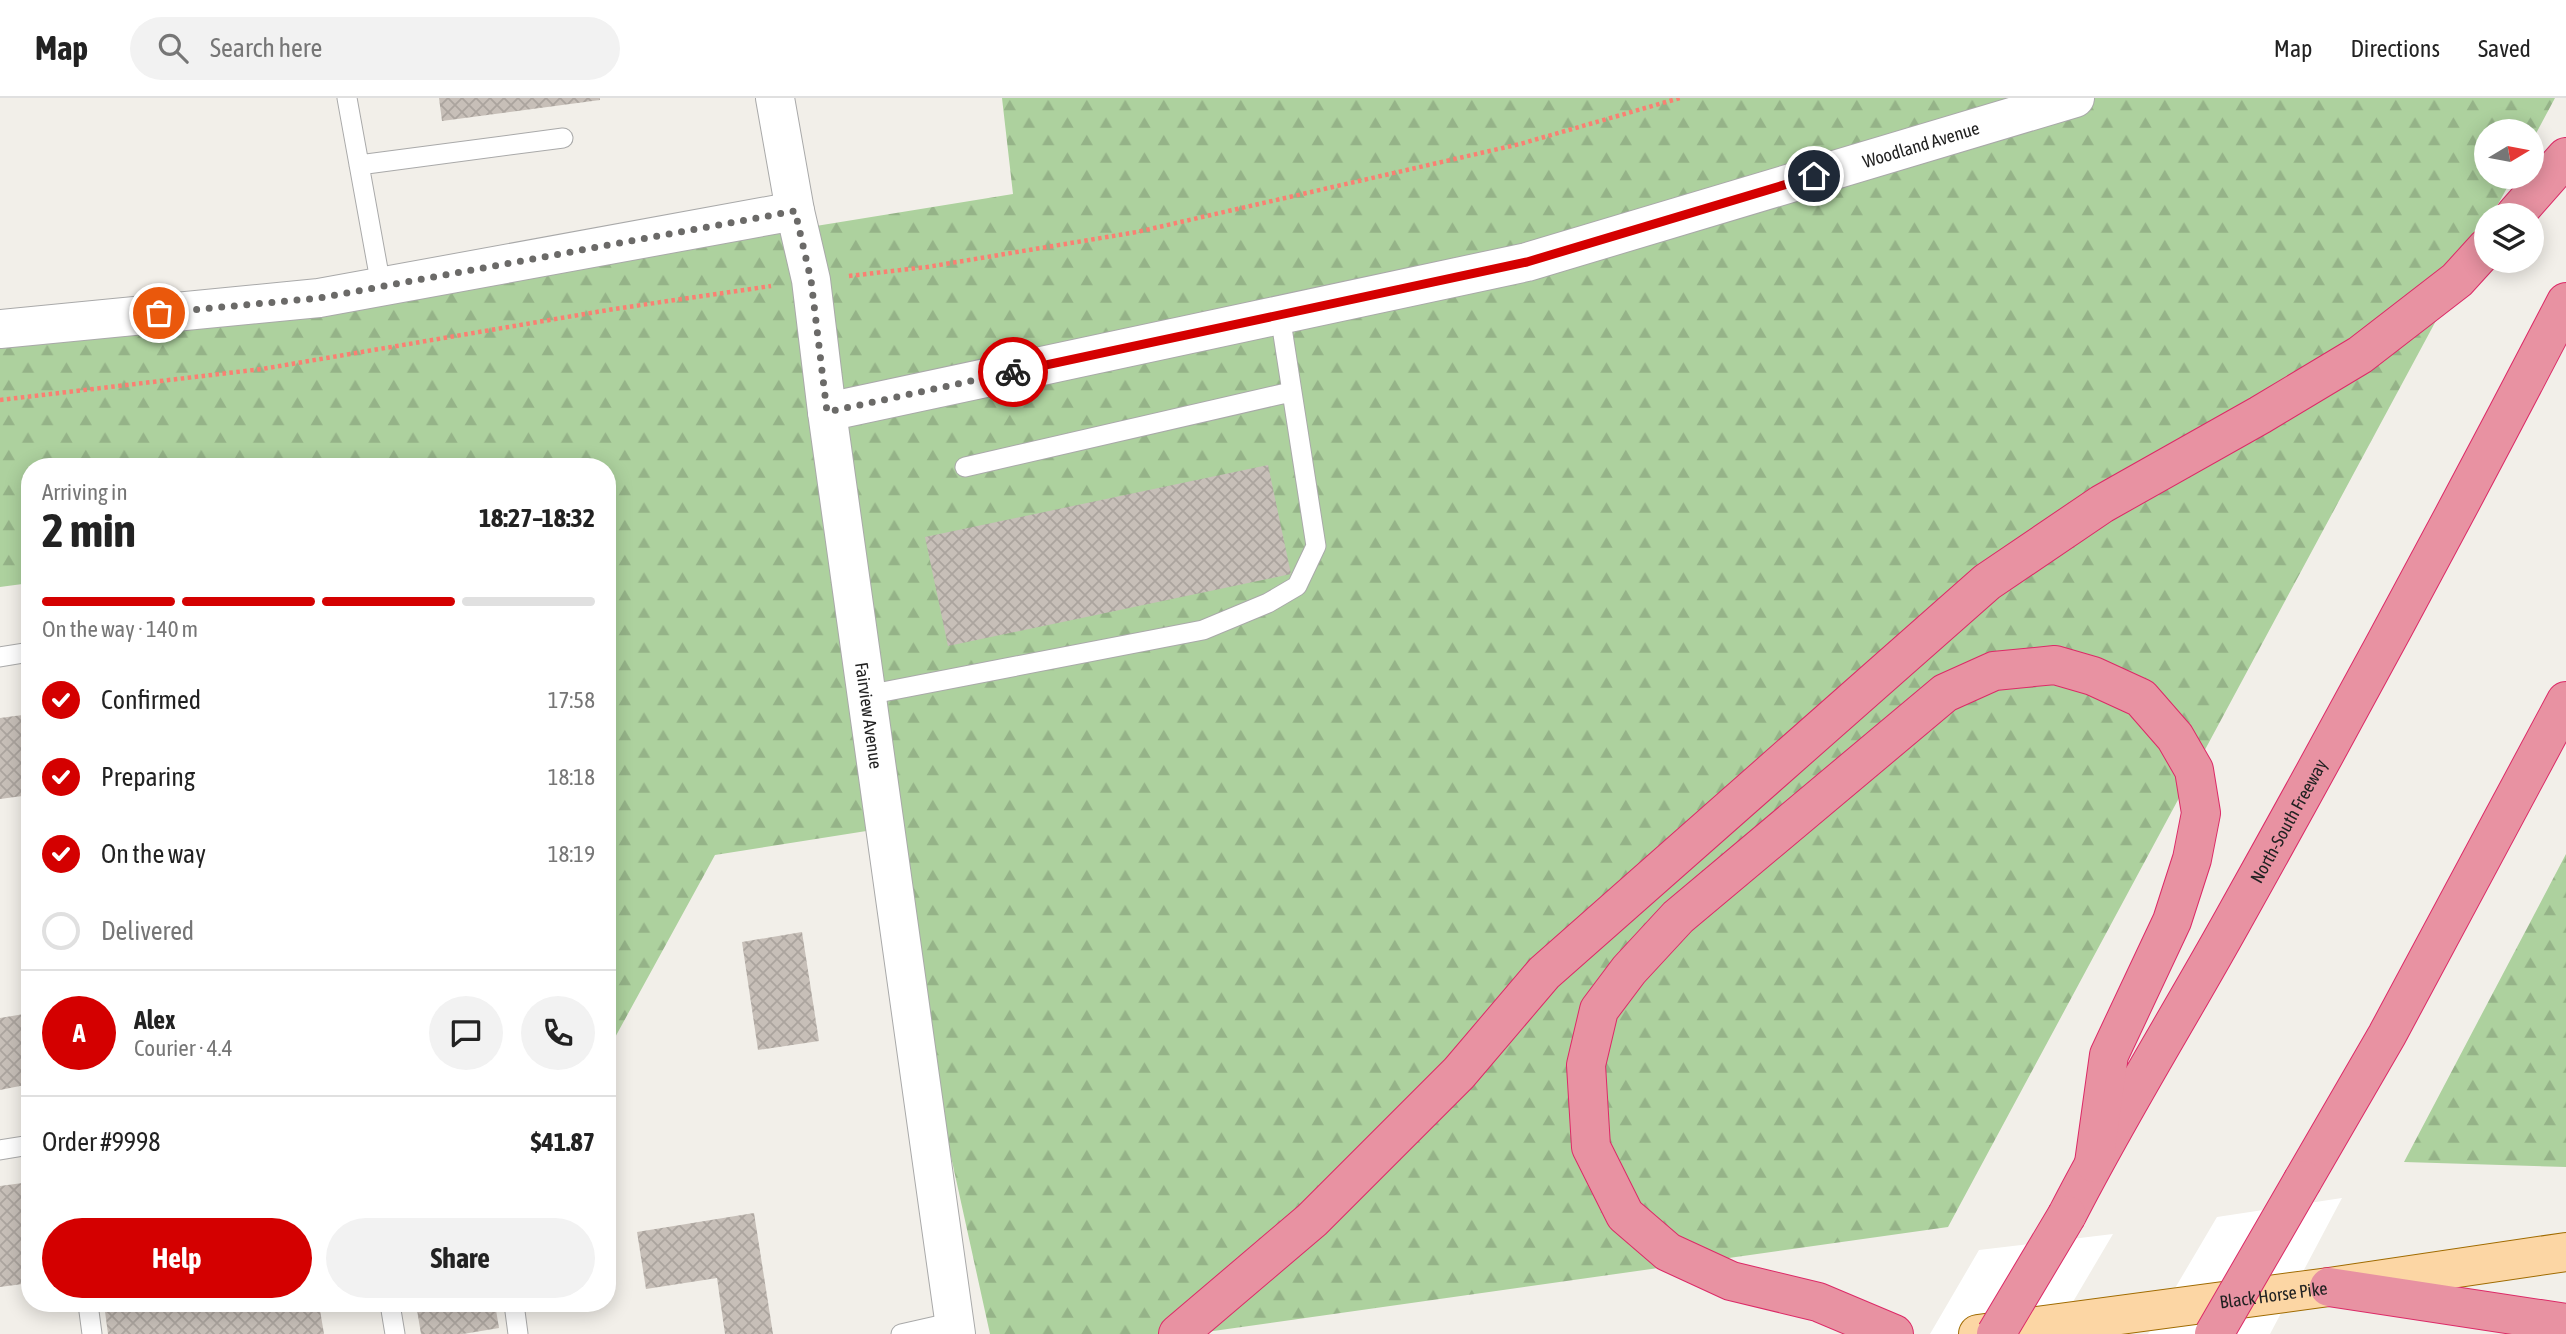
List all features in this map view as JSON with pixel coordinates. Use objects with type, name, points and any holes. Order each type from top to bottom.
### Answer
[{"type":"highway","points":[[2526,203],[2566,157]]},
{"type":"highway","points":[[1178,1334],[1312,1220],[1459,1073],[1544,974],[1987,582],[2102,504],[2360,355],[2457,280],[2474,261]]},
{"type":"highway","name":"North-South Freeway","points":[[1996,1334],[2067,1215],[2233,920],[2469,488],[2566,302]]},
{"type":"highway","points":[[1894,1334],[1818,1302],[1731,1281],[1668,1252],[1625,1215],[1591,1147],[1586,1065],[1599,1010],[1629,970],[1678,916],[1945,693],[1994,671],[2055,665],[2093,676],[2141,698],[2175,737],[2194,770],[2202,813],[2192,859],[2172,921],[2109,1055],[2094,1163]]},
{"type":"highway","points":[[2214,1334],[2387,1035],[2566,701]]},
{"type":"highway","points":[[2329,1287],[2566,1323]]},
{"type":"main road","name":"Black Horse Pike","points":[[1978,1334],[2566,1252]]},
{"type":"street","name":"Fairview Avenue","points":[[775,98],[795,211],[811,280],[827,412],[955,1328]]},
{"type":"street","name":"Woodland Avenue","points":[[827,412],[1527,262],[2075,98]]},
{"type":"street","points":[[0,329],[319,298],[795,211]]},
{"type":"lane","points":[[347,98],[381,286]]},
{"type":"lane","points":[[359,165],[564,138]]},
{"type":"lane","points":[[867,695],[1203,630],[1268,603],[1297,586],[1316,547],[1280,315]]},
{"type":"lane","points":[[965,467],[1291,392]]},
{"type":"lane","points":[[0,657],[21,654]]},
{"type":"lane","points":[[0,1150],[21,1146]]},
{"type":"lane","points":[[89,1312],[92,1334]]},
{"type":"lane","points":[[391,1312],[395,1334]]},
{"type":"lane","points":[[515,1312],[518,1334]]},
{"type":"lane","points":[[901,1334],[955,1328]]},
{"type":"green space","points":[[1002,98],[2555,98],[2544,119],[2474,119],[2474,189],[2506,189],[2499,203],[2474,203],[2474,250],[1948,1227],[1192,1334],[990,1334],[879,829],[715,855],[616,1036],[616,458],[21,458],[21,584],[0,587],[0,335],[242,319],[1013,194]]},
{"type":"green space","points":[[2566,854],[2566,1167],[2404,1162]]},
{"type":"pier","points":[[2342,1198],[2270,1334],[2148,1334],[2217,1217]]},
{"type":"pier","points":[[2113,1234],[2054,1334],[1930,1334],[1979,1250]]},
{"type":"building","points":[[439,98],[600,98],[600,100],[442,121]]},
{"type":"building","points":[[1268,465],[1291,574],[948,646],[925,537]]},
{"type":"building","points":[[21,715],[21,796],[0,799],[0,718]]},
{"type":"building","points":[[802,932],[819,1041],[758,1050],[742,942]]},
{"type":"building","points":[[21,1014],[21,1086],[0,1090],[0,1018]]},
{"type":"building","points":[[21,1183],[21,1284],[0,1287],[0,1186]]},
{"type":"building","points":[[754,1213],[773,1334],[725,1334],[717,1278],[646,1289],[637,1232]]},
{"type":"building","points":[[105,1312],[320,1312],[324,1334],[108,1334]]},
{"type":"building","points":[[417,1312],[496,1312],[499,1328],[463,1334],[421,1334]]},
{"type":"way so far","points":[[159,313],[319,298],[795,211],[811,280],[820,336],[827,412],[1013,372]]},
{"type":"route","points":[[1013,372],[1527,262],[1814,176]]}]
